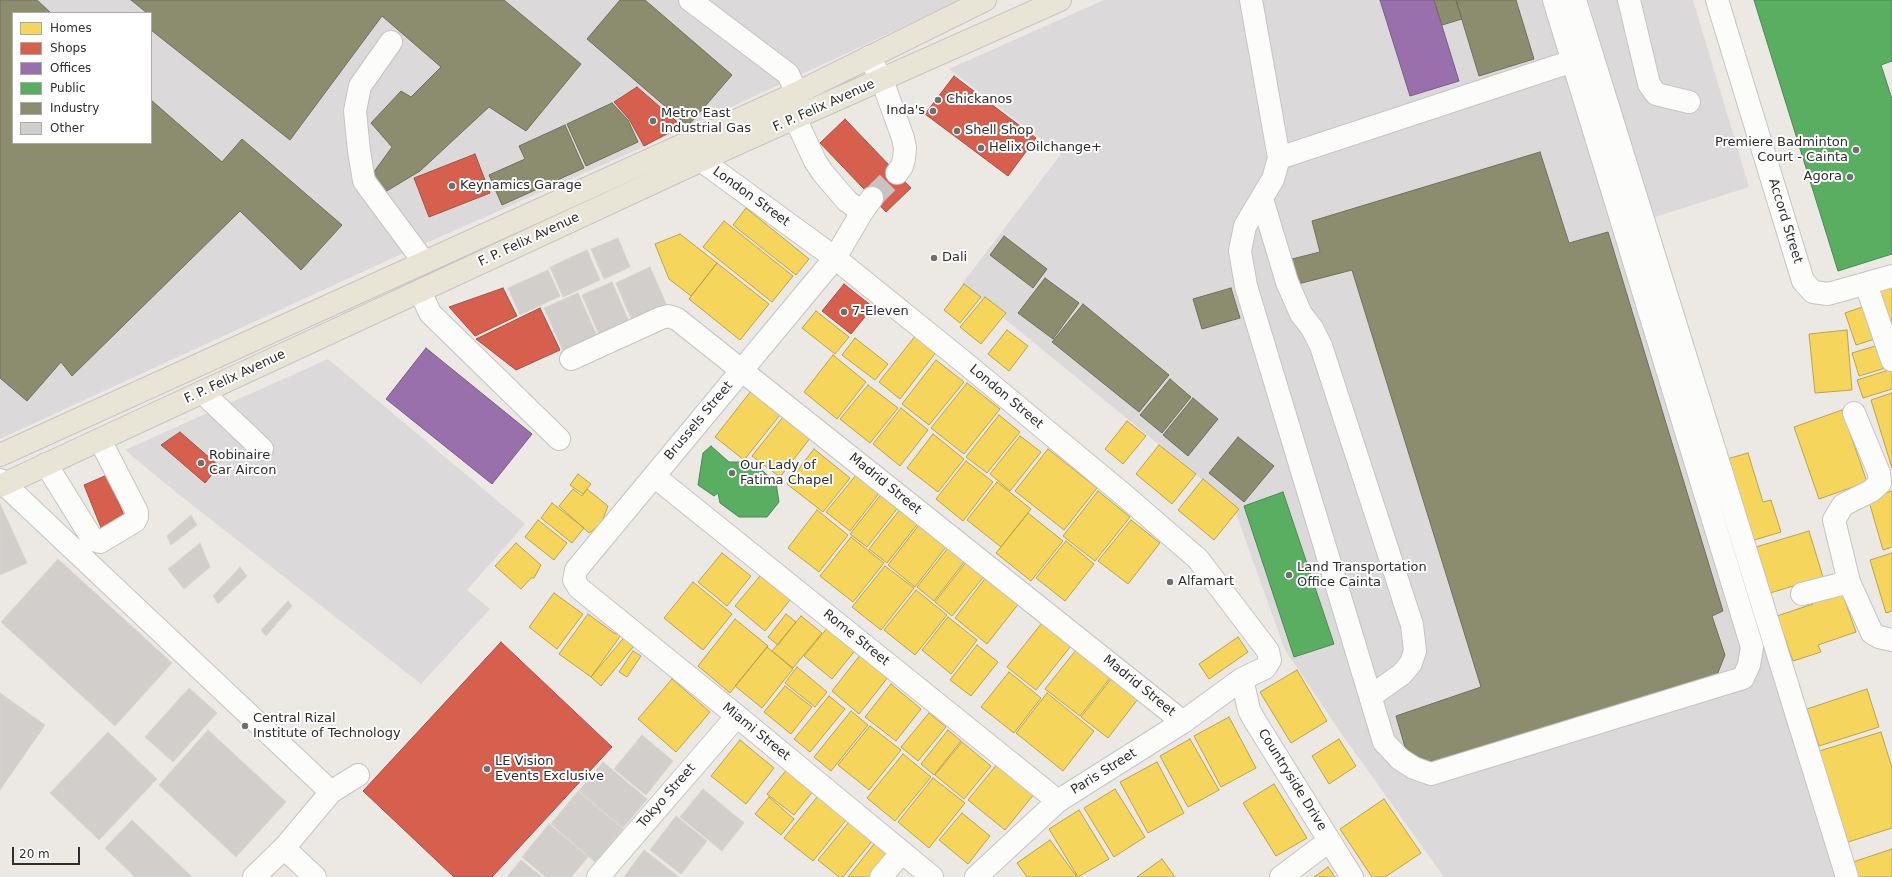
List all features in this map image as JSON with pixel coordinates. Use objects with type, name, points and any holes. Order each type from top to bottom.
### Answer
[{"type":"main road","name":"F. P. Felix Avenue","points":[[0,454],[191,369],[416,265],[797,93],[985,0]]},
{"type":"main road","name":"F. P. Felix Avenue","points":[[2,483],[100,440],[795,118],[1059,0]]},
{"type":"main road","points":[[416,265],[420,291]]},
{"type":"main road","points":[[191,369],[202,392]]},
{"type":"street","points":[[690,0],[788,74],[797,93],[795,118]]},
{"type":"street","points":[[1251,0],[1279,158],[1273,179],[1245,226],[1240,251],[1246,286],[1384,742],[1400,759],[1414,768],[1431,774],[1743,678],[1749,665],[1752,647],[1554,0]]},
{"type":"street","points":[[1575,0],[1847,877]]},
{"type":"street","points":[[1629,0],[1650,84],[1656,94],[1689,102]]},
{"type":"street","name":"Accord Street","points":[[1717,0],[1803,281],[1813,292],[1828,294],[1892,276]]},
{"type":"street","points":[[390,42],[360,86],[355,111],[359,151],[364,181],[416,265]]},
{"type":"street","points":[[869,57],[882,80],[903,138],[905,148],[902,166],[897,173]]},
{"type":"street","points":[[1279,158],[1573,61]]},
{"type":"street","name":"Brussels Street","points":[[579,588],[574,580],[576,570],[835,258],[867,205],[847,201],[823,173],[815,162],[795,118]]},
{"type":"street","name":"London Street","points":[[681,145],[835,258],[965,363],[1124,495],[1198,559],[1268,651],[1270,660],[1265,668],[1242,679]]},
{"type":"street","points":[[1262,199],[1287,282],[1302,314],[1312,328],[1320,346],[1412,625],[1415,651],[1411,663],[1402,674],[1370,696]]},
{"type":"street","points":[[1866,284],[1892,360]]},
{"type":"street","points":[[420,291],[430,313],[558,439]]},
{"type":"street","name":"Madrid Street","points":[[571,360],[668,316],[677,319],[1183,722]]},
{"type":"street","points":[[202,392],[262,450]]},
{"type":"street","points":[[1854,413],[1879,473],[1880,483],[1871,491],[1843,505],[1834,520],[1849,582],[1872,633],[1879,637],[1892,640]]},
{"type":"street","points":[[46,464],[94,540],[100,542],[135,521],[137,517],[137,512],[100,440]]},
{"type":"street","name":"Rome Street","points":[[654,476],[1058,801]]},
{"type":"street","points":[[2,483],[331,792]]},
{"type":"street","points":[[1802,594],[1849,582]]},
{"type":"street","name":"Miami Street","points":[[579,588],[932,877]]},
{"type":"street","name":"Paris Street","points":[[976,877],[1058,801],[1183,722],[1242,679]]},
{"type":"street","name":"Countryside Drive","points":[[1242,679],[1249,710],[1352,877]]},
{"type":"street","name":"Tokyo Street","points":[[598,877],[737,716]]},
{"type":"street","points":[[254,877],[284,848],[331,792],[358,775]]},
{"type":"street","points":[[1281,877],[1329,841]]},
{"type":"street","points":[[284,848],[315,877]]},
{"type":"street","points":[[881,877],[902,852]]},
{"type":"shaded area","points":[[0,0],[961,0],[686,128],[399,255],[0,439]]},
{"type":"shaded area","points":[[1104,0],[1571,0],[1836,877],[1444,877],[1341,733],[1285,650],[1233,505],[962,284],[1061,154],[949,69]]},
{"type":"shaded area","points":[[1588,0],[1693,0],[1749,187],[1649,219]]},
{"type":"shaded area","points":[[328,359],[525,524],[467,590],[490,609],[421,684],[177,493],[125,450]]},
{"type":"building: Homes","points":[[746,208],[809,259],[796,275],[733,225]]},
{"type":"building: Homes","points":[[724,221],[793,276],[772,302],[703,247]]},
{"type":"building: Homes","points":[[680,234],[717,263],[691,296],[669,279],[655,244]]},
{"type":"building: Homes","points":[[717,263],[769,304],[740,340],[689,299]]},
{"type":"building: Homes","points":[[964,284],[981,297],[960,323],[944,310]]},
{"type":"building: Homes","points":[[1892,286],[1892,331],[1879,290]]},
{"type":"building: Homes","points":[[985,297],[1006,313],[981,344],[960,327]]},
{"type":"building: Homes","points":[[1868,305],[1878,338],[1856,345],[1845,313]]},
{"type":"building: Homes","points":[[816,311],[849,337],[835,354],[802,328]]},
{"type":"building: Homes","points":[[1007,330],[1028,346],[1009,371],[988,354]]},
{"type":"building: Homes","points":[[1847,330],[1852,390],[1815,393],[1809,334]]},
{"type":"building: Homes","points":[[916,335],[937,351],[900,399],[879,382]]},
{"type":"building: Homes","points":[[855,338],[888,364],[875,380],[842,355]]},
{"type":"building: Homes","points":[[1882,344],[1889,367],[1859,376],[1852,353]]},
{"type":"building: Homes","points":[[833,355],[866,382],[837,419],[804,392]]},
{"type":"building: Homes","points":[[936,360],[964,382],[929,425],[902,404]]},
{"type":"building: Homes","points":[[1892,369],[1892,389],[1863,398],[1857,380]]},
{"type":"building: Homes","points":[[967,383],[1000,409],[964,454],[931,428]]},
{"type":"building: Homes","points":[[868,385],[898,408],[870,443],[840,419]]},
{"type":"building: Homes","points":[[751,391],[780,415],[744,460],[715,437]]},
{"type":"building: Homes","points":[[1892,393],[1892,468],[1871,400]]},
{"type":"building: Homes","points":[[901,408],[928,430],[900,466],[873,444]]},
{"type":"building: Homes","points":[[1842,410],[1867,482],[1819,499],[1794,427]]},
{"type":"building: Homes","points":[[787,412],[814,433],[780,477],[752,456]]},
{"type":"building: Homes","points":[[999,415],[1020,432],[987,473],[966,457]]},
{"type":"building: Homes","points":[[1127,421],[1146,436],[1123,464],[1105,449]]},
{"type":"building: Homes","points":[[933,434],[964,459],[938,492],[907,468]]},
{"type":"building: Homes","points":[[1020,436],[1041,452],[1010,491],[990,474]]},
{"type":"building: Homes","points":[[1159,445],[1196,474],[1172,504],[1136,474]]},
{"type":"building: Homes","points":[[814,449],[850,478],[823,512],[787,484]]},
{"type":"building: Homes","points":[[1048,449],[1097,488],[1064,530],[1015,491]]},
{"type":"building: Homes","points":[[1748,453],[1763,502],[1771,500],[1781,532],[1751,541],[1727,459]]},
{"type":"building: Homes","points":[[966,461],[993,482],[963,521],[936,499]]},
{"type":"building: Homes","points":[[578,474],[591,484],[583,494],[570,485]]},
{"type":"building: Homes","points":[[857,474],[880,492],[850,531],[826,512]]},
{"type":"building: Homes","points":[[1203,479],[1239,509],[1214,540],[1178,510]]},
{"type":"building: Homes","points":[[997,482],[1031,509],[1001,547],[967,520]]},
{"type":"building: Homes","points":[[573,489],[582,496],[587,489],[608,506],[601,524],[589,533],[559,506]]},
{"type":"building: Homes","points":[[1098,491],[1130,517],[1095,561],[1063,536]]},
{"type":"building: Homes","points":[[1892,491],[1892,547],[1883,550],[1868,498]]},
{"type":"building: Homes","points":[[883,492],[900,505],[867,547],[850,534]]},
{"type":"building: Homes","points":[[552,503],[584,528],[572,543],[541,518]]},
{"type":"building: Homes","points":[[901,508],[919,522],[887,563],[869,549]]},
{"type":"building: Homes","points":[[817,510],[848,535],[819,572],[788,548]]},
{"type":"building: Homes","points":[[1028,513],[1063,541],[1031,581],[996,553]]},
{"type":"building: Homes","points":[[538,520],[567,543],[554,560],[525,537]]},
{"type":"building: Homes","points":[[1131,520],[1160,543],[1128,584],[1098,561]]},
{"type":"building: Homes","points":[[922,521],[949,543],[915,587],[888,565]]},
{"type":"building: Homes","points":[[1809,531],[1823,577],[1770,593],[1756,547]]},
{"type":"building: Homes","points":[[851,537],[884,563],[853,602],[820,576]]},
{"type":"building: Homes","points":[[1066,541],[1094,564],[1065,601],[1036,578]]},
{"type":"building: Homes","points":[[516,543],[541,565],[534,578],[531,578],[521,589],[495,566]]},
{"type":"building: Homes","points":[[948,548],[965,561],[934,601],[917,587]]},
{"type":"building: Homes","points":[[722,553],[751,576],[727,606],[698,582]]},
{"type":"building: Homes","points":[[1892,553],[1892,611],[1886,613],[1870,560]]},
{"type":"building: Homes","points":[[967,561],[985,575],[952,616],[935,602]]},
{"type":"building: Homes","points":[[885,566],[914,588],[881,630],[852,607]]},
{"type":"building: Homes","points":[[760,576],[790,600],[765,631],[735,606]]},
{"type":"building: Homes","points":[[987,576],[1020,602],[987,644],[955,618]]},
{"type":"building: Homes","points":[[693,582],[732,614],[703,650],[664,618]]},
{"type":"building: Homes","points":[[1840,587],[1856,632],[1818,645],[1821,652],[1793,661],[1777,616],[1813,604],[1811,597]]},
{"type":"building: Homes","points":[[916,590],[947,615],[915,655],[884,630]]},
{"type":"building: Homes","points":[[554,593],[583,614],[557,649],[529,627]]},
{"type":"building: Homes","points":[[588,614],[614,633],[621,635],[591,677],[559,654]]},
{"type":"building: Homes","points":[[786,614],[796,622],[778,645],[768,637]]},
{"type":"building: Homes","points":[[801,616],[822,633],[793,668],[772,651]]},
{"type":"building: Homes","points":[[948,617],[977,640],[951,674],[922,650]]},
{"type":"building: Homes","points":[[735,619],[768,646],[730,693],[698,666]]},
{"type":"building: Homes","points":[[1045,619],[1074,642],[1036,690],[1007,667]]},
{"type":"building: Homes","points":[[829,626],[857,648],[832,679],[804,656]]},
{"type":"building: Homes","points":[[1238,637],[1248,652],[1209,679],[1199,664]]},
{"type":"building: Homes","points":[[624,638],[633,647],[601,686],[591,677]]},
{"type":"building: Homes","points":[[977,645],[998,662],[971,696],[950,680]]},
{"type":"building: Homes","points":[[1080,645],[1114,673],[1080,716],[1045,689]]},
{"type":"building: Homes","points":[[767,647],[793,669],[762,708],[735,686]]},
{"type":"building: Homes","points":[[633,651],[641,656],[627,677],[619,672]]},
{"type":"building: Homes","points":[[861,654],[889,676],[859,714],[832,691]]},
{"type":"building: Homes","points":[[797,667],[827,692],[815,707],[785,683]]},
{"type":"building: Homes","points":[[1297,670],[1327,721],[1291,743],[1260,692]]},
{"type":"building: Homes","points":[[1009,672],[1041,698],[1014,733],[981,707]]},
{"type":"building: Homes","points":[[1115,674],[1141,695],[1108,738],[1081,717]]},
{"type":"building: Homes","points":[[672,679],[710,712],[676,752],[638,719]]},
{"type":"building: Homes","points":[[891,684],[921,709],[896,741],[865,717]]},
{"type":"building: Homes","points":[[785,686],[812,707],[791,734],[764,712]]},
{"type":"building: Homes","points":[[1867,689],[1879,727],[1819,746],[1807,709]]},
{"type":"building: Homes","points":[[1047,693],[1094,731],[1063,771],[1016,733]]},
{"type":"building: Homes","points":[[829,696],[845,709],[810,752],[794,739]]},
{"type":"building: Homes","points":[[851,711],[868,725],[831,771],[814,757]]},
{"type":"building: Homes","points":[[929,713],[946,727],[918,761],[901,747]]},
{"type":"building: Homes","points":[[1229,717],[1256,768],[1221,787],[1194,736]]},
{"type":"building: Homes","points":[[870,726],[901,750],[869,790],[838,765]]},
{"type":"building: Homes","points":[[948,730],[961,741],[934,775],[921,764]]},
{"type":"building: Homes","points":[[1881,732],[1892,768],[1892,828],[1845,843],[1816,752]]},
{"type":"building: Homes","points":[[1190,739],[1219,790],[1188,807],[1160,756]]},
{"type":"building: Homes","points":[[1339,739],[1356,766],[1329,784],[1312,756]]},
{"type":"building: Homes","points":[[740,740],[774,768],[746,804],[711,776]]},
{"type":"building: Homes","points":[[962,742],[991,766],[964,799],[935,775]]},
{"type":"building: Homes","points":[[903,754],[931,777],[895,821],[867,798]]},
{"type":"building: Homes","points":[[1157,762],[1184,813],[1148,833],[1120,782]]},
{"type":"building: Homes","points":[[998,763],[1035,793],[1005,830],[968,800]]},
{"type":"building: Homes","points":[[788,768],[814,790],[794,815],[767,794]]},
{"type":"building: Homes","points":[[933,778],[965,803],[929,848],[898,822]]},
{"type":"building: Homes","points":[[1274,784],[1307,838],[1276,856],[1243,803]]},
{"type":"building: Homes","points":[[1115,789],[1145,837],[1114,857],[1084,808]]},
{"type":"building: Homes","points":[[818,796],[847,819],[813,861],[784,838]]},
{"type":"building: Homes","points":[[769,797],[794,819],[781,835],[755,814]]},
{"type":"building: Homes","points":[[1384,799],[1421,853],[1385,877],[1372,877],[1340,829]]},
{"type":"building: Homes","points":[[1079,810],[1109,859],[1078,877],[1049,829]]},
{"type":"building: Homes","points":[[962,813],[990,836],[968,864],[939,840]]},
{"type":"building: Homes","points":[[849,822],[872,841],[843,877],[839,877],[818,860]]},
{"type":"building: Homes","points":[[878,839],[895,853],[875,877],[848,877]]},
{"type":"building: Homes","points":[[1050,840],[1077,877],[1027,877],[1017,863]]},
{"type":"building: Homes","points":[[1892,849],[1892,877],[1854,877],[1850,863]]},
{"type":"building: Homes","points":[[1162,859],[1175,877],[1137,877]]},
{"type":"building: Homes","points":[[1328,867],[1335,877],[1314,877]]},
{"type":"building: Shops","points":[[954,76],[1036,138],[1008,176],[925,114]]},
{"type":"building: Shops","points":[[637,87],[682,126],[644,146],[629,119],[614,102]]},
{"type":"building: Shops","points":[[845,119],[911,188],[886,212],[820,143]]},
{"type":"building: Shops","name":"Keynamics Garage","points":[[475,154],[490,193],[429,217],[414,178]]},
{"type":"building: Shops","points":[[844,284],[873,307],[851,334],[822,311]]},
{"type":"building: Shops","points":[[503,288],[517,316],[475,336],[449,307]]},
{"type":"building: Shops","points":[[540,308],[560,350],[516,370],[476,339]]},
{"type":"building: Shops","points":[[180,432],[219,466],[205,483],[161,445]]},
{"type":"building: Shops","points":[[107,475],[128,525],[104,535],[84,485]]},
{"type":"building: Shops","name":"LE Vision Events Exclusive","points":[[501,642],[612,747],[492,877],[454,877],[363,791]]},
{"type":"building: Offices","points":[[1380,0],[1434,0],[1459,81],[1410,96]]},
{"type":"building: Offices","points":[[426,348],[532,434],[492,484],[386,399]]},
{"type":"building: Public","name":"Agora","points":[[1754,0],[1892,0],[1892,61],[1881,65],[1892,99],[1892,254],[1838,271]]},
{"type":"building: Public","name":"Our Lady of Fatima Chapel","points":[[711,446],[729,462],[753,462],[776,483],[779,502],[767,517],[739,517],[720,503],[718,493],[714,496],[698,485],[703,453]]},
{"type":"building: Public","name":"Land Transportation Office Cainta","points":[[1283,492],[1334,644],[1294,657],[1244,506]]},
{"type":"building: Industry","points":[[0,0],[37,0],[50,12],[12,12],[12,144],[152,144],[152,101],[222,162],[242,139],[342,225],[301,270],[240,211],[72,376],[61,362],[27,401],[0,378]]},
{"type":"building: Industry","points":[[131,0],[504,0],[581,64],[526,131],[489,107],[420,171],[385,192],[371,176],[392,147],[371,123],[401,91],[411,97],[441,67],[382,16],[290,140],[152,31],[152,12],[146,12]]},
{"type":"building: Industry","points":[[620,0],[645,0],[732,75],[688,126],[587,39]]},
{"type":"building: Industry","points":[[1434,0],[1456,0],[1462,19],[1442,25]]},
{"type":"building: Industry","points":[[1456,0],[1516,0],[1534,59],[1479,76]]},
{"type":"building: Industry","points":[[612,103],[628,120],[638,142],[586,166],[567,124]]},
{"type":"building: Industry","points":[[565,125],[584,168],[502,205],[489,175],[525,159],[519,146]]},
{"type":"building: Industry","points":[[1540,152],[1569,243],[1608,232],[1723,611],[1712,616],[1725,655],[1717,675],[1427,767],[1405,747],[1396,716],[1481,687],[1352,270],[1298,284],[1292,259],[1320,252],[1312,221]]},
{"type":"building: Industry","points":[[1004,236],[1047,269],[1033,288],[990,255]]},
{"type":"building: Industry","points":[[1045,278],[1079,303],[1053,339],[1018,313]]},
{"type":"building: Industry","points":[[1231,288],[1240,318],[1202,329],[1193,299]]},
{"type":"building: Industry","points":[[1083,304],[1169,375],[1139,412],[1052,342]]},
{"type":"building: Industry","points":[[1170,379],[1191,397],[1162,433],[1140,415]]},
{"type":"building: Industry","points":[[1193,398],[1218,419],[1188,456],[1163,435]]},
{"type":"building: Industry","points":[[1238,437],[1274,466],[1244,502],[1209,473]]},
{"type":"building: Other","points":[[618,238],[630,267],[604,279],[591,249]]},
{"type":"building: Other","points":[[587,250],[600,280],[563,297],[550,267]]},
{"type":"building: Other","points":[[650,267],[668,308],[633,323],[616,283]]},
{"type":"building: Other","points":[[548,270],[560,296],[520,315],[508,288]]},
{"type":"building: Other","points":[[612,282],[630,324],[600,337],[582,295]]},
{"type":"building: Other","points":[[578,293],[597,336],[563,351],[544,308]]},
{"type":"building: Other","points":[[0,504],[27,563],[0,575]]},
{"type":"building: Other","points":[[191,515],[197,525],[171,545],[167,536]]},
{"type":"building: Other","points":[[200,543],[210,567],[184,589],[168,569]]},
{"type":"building: Other","points":[[58,559],[172,663],[115,726],[1,622]]},
{"type":"building: Other","points":[[240,567],[247,576],[218,604],[213,596]]},
{"type":"building: Other","points":[[288,601],[292,606],[266,636],[261,630]]},
{"type":"building: Other","points":[[189,688],[217,713],[173,762],[145,737]]},
{"type":"building: Other","points":[[0,693],[45,725],[0,790]]},
{"type":"building: Other","points":[[208,730],[286,802],[236,857],[159,785]]},
{"type":"building: Other","points":[[108,732],[157,779],[99,840],[50,793]]},
{"type":"building: Other","points":[[642,735],[673,761],[646,795],[614,769]]},
{"type":"building: Other","points":[[603,762],[647,799],[623,828],[579,791]]},
{"type":"building: Other","points":[[703,789],[744,823],[722,851],[680,817]]},
{"type":"building: Other","points":[[578,791],[623,829],[595,862],[551,824]]},
{"type":"building: Other","points":[[676,816],[707,841],[681,874],[650,850]]},
{"type":"building: Other","points":[[132,820],[192,877],[135,877],[105,848]]},
{"type":"building: Other","points":[[549,824],[588,857],[571,877],[546,877],[522,857]]},
{"type":"building: Other","points":[[644,850],[679,877],[624,877]]},
{"type":"building: Other","points":[[521,860],[542,877],[507,877]]},
{"type":"tunnel","points":[[872,198],[897,173]]},
{"type":"place","name":"Chickanos","points":[[938,100]]},
{"type":"place","name":"Inda's","points":[[933,111]]},
{"type":"place","name":"Metro East Industrial Gas","points":[[653,121]]},
{"type":"place","name":"Shell Shop","points":[[957,131]]},
{"type":"place","name":"Helix Oilchange+","points":[[981,148]]},
{"type":"place","name":"Premiere Badminton Court - Cainta","points":[[1856,150]]},
{"type":"place","name":"Agora","points":[[1850,177]]},
{"type":"place","name":"Keynamics Garage","points":[[452,186]]},
{"type":"place","name":"Dali","points":[[934,258]]},
{"type":"place","name":"7-Eleven","points":[[844,312]]},
{"type":"place","name":"Robinaire Car Aircon","points":[[201,463]]},
{"type":"place","name":"Our Lady of Fatima Chapel","points":[[732,473]]},
{"type":"place","name":"Land Transportation Office Cainta","points":[[1289,575]]},
{"type":"place","name":"Alfamart","points":[[1170,582]]},
{"type":"place","name":"Central Rizal Institute of Technology","points":[[245,726]]},
{"type":"place","name":"LE Vision Events Exclusive","points":[[487,769]]}]
